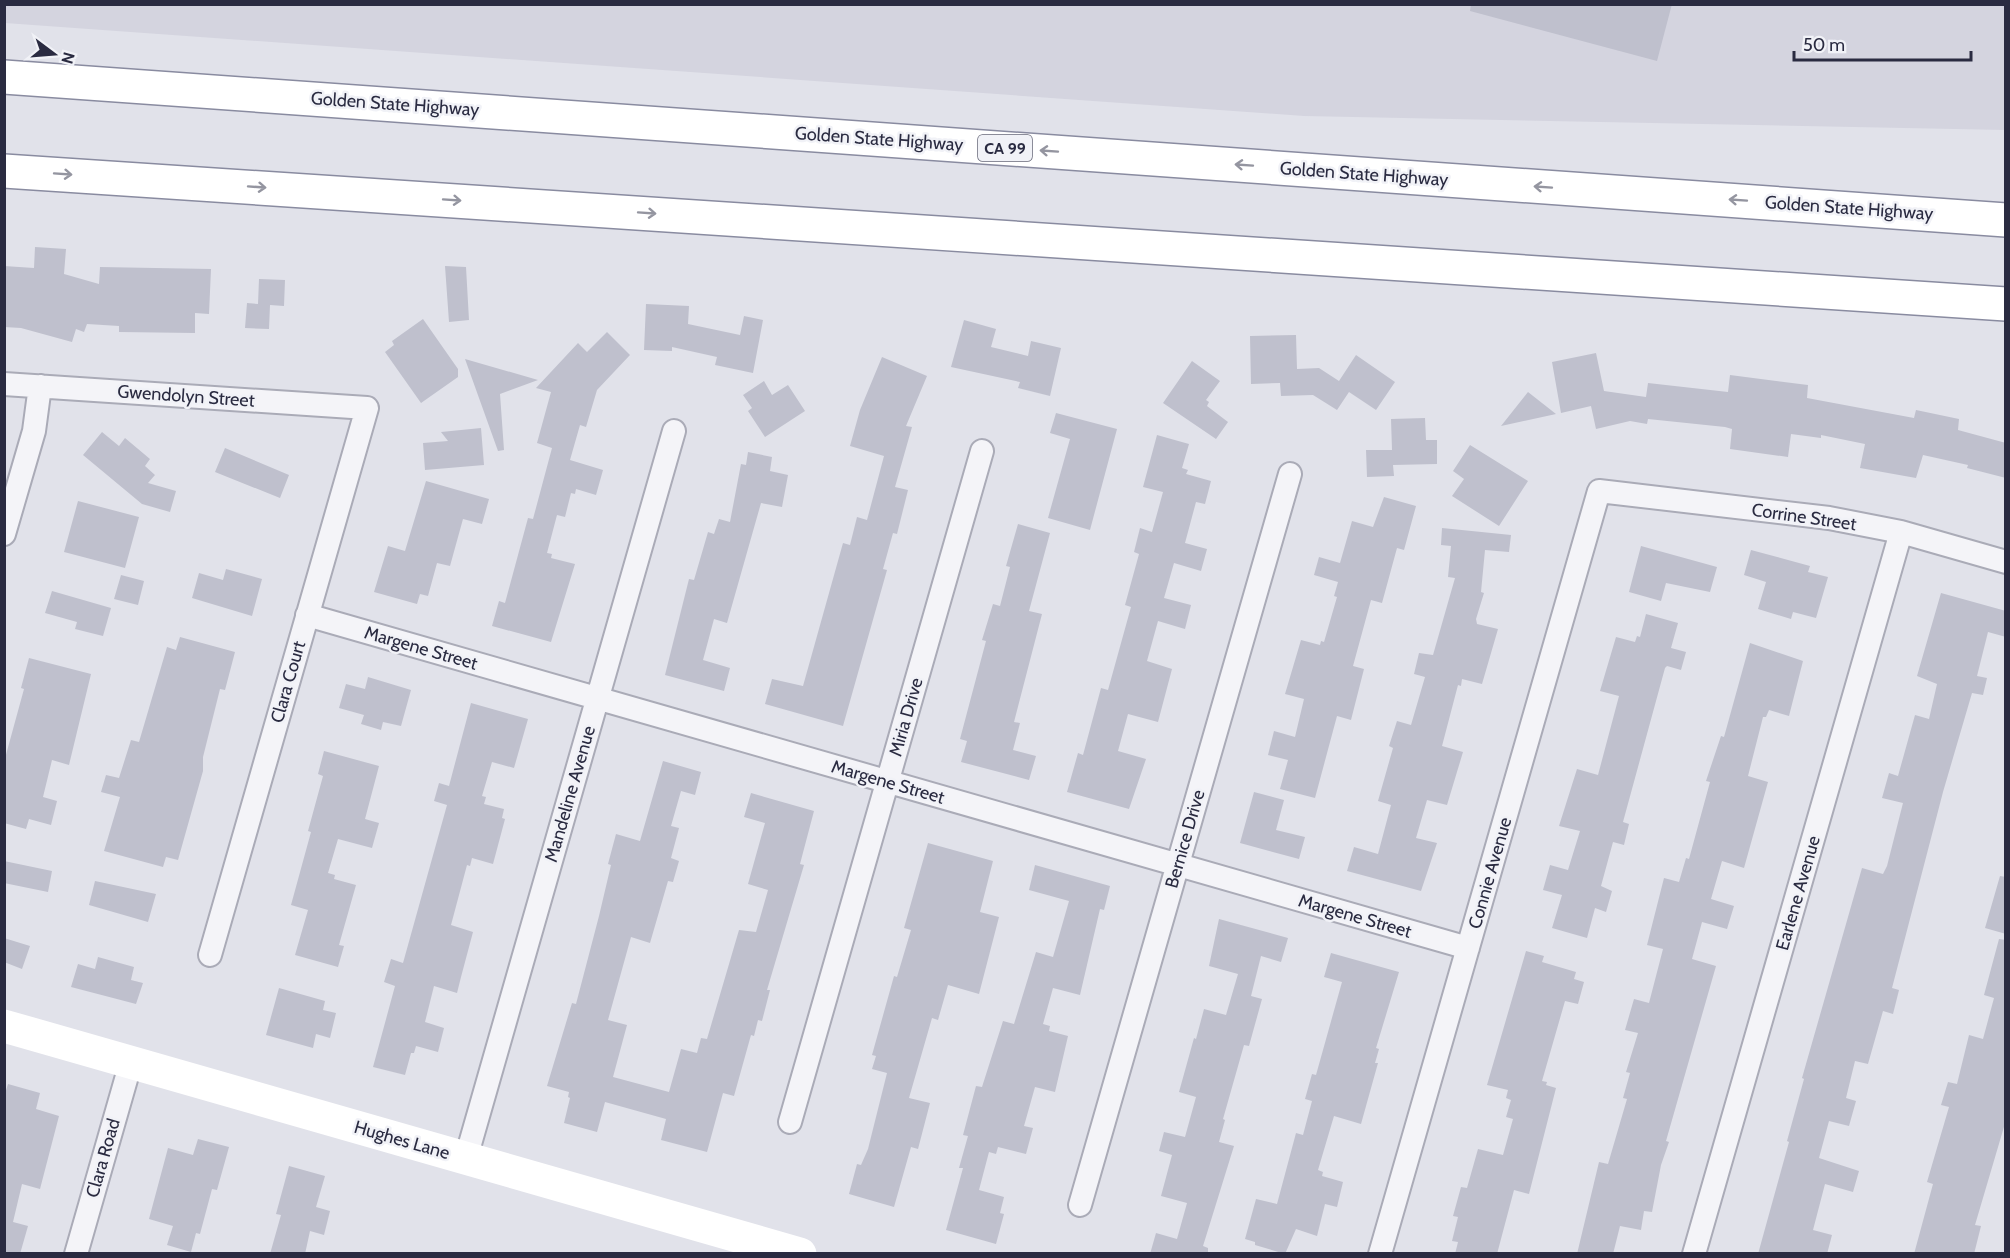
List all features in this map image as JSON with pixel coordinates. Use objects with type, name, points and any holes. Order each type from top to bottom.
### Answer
[{"type":"main road","name":"Golden State Highway","points":[[4,76],[2006,220]]},
{"type":"main road","points":[[4,171],[2006,304]]},
{"type":"main road","name":"Hughes Lane","points":[[4,1026],[466,1158],[733,1244],[800,1254]]},
{"type":"street","name":"Gwendolyn Street","points":[[4,384],[367,408]]},
{"type":"street","points":[[4,534],[34,431],[40,386]]},
{"type":"street","name":"Clara Court","points":[[210,955],[367,408]]},
{"type":"street","name":"Mandeline Avenue","points":[[466,1158],[674,431]]},
{"type":"street","name":"Miria Drive","points":[[790,1122],[982,452]]},
{"type":"street","name":"Bernice Drive","points":[[1080,1205],[1290,474]]},
{"type":"street","name":"Corrine Street","points":[[1599,491],[1829,518],[1901,532],[2006,562]]},
{"type":"street","name":"Connie Avenue","points":[[1380,1254],[1599,491]]},
{"type":"street","name":"Earlene Avenue","points":[[1694,1254],[1901,532]]},
{"type":"street","name":"Margene Street","points":[[307,615],[1468,948]]},
{"type":"street","name":"Clara Road","points":[[76,1254],[131,1062]]},
{"type":"shaded area","points":[[4,5],[2005,5],[2005,130],[1304,116],[5,23]]},
{"type":"building","points":[[1471,4],[1672,4],[1657,61],[1470,11]]},
{"type":"building","points":[[35,247],[66,249],[64,274],[99,284],[100,267],[211,269],[209,314],[195,313],[195,333],[119,332],[119,326],[87,324],[84,332],[76,329],[72,342],[21,328],[4,327],[4,266],[34,268]]},
{"type":"building","points":[[445,266],[466,267],[469,320],[449,322]]},
{"type":"building","points":[[259,279],[285,280],[284,306],[270,305],[269,329],[245,328],[247,303],[258,304]]},
{"type":"building","points":[[646,304],[689,306],[688,324],[740,335],[744,316],[763,320],[753,373],[715,365],[717,357],[672,347],[672,351],[644,350]]},
{"type":"building","points":[[423,319],[458,369],[458,377],[421,403],[385,352],[394,345],[392,341]]},
{"type":"building","points":[[964,320],[996,329],[991,347],[1028,356],[1031,341],[1061,348],[1050,396],[1018,388],[1020,382],[951,367]]},
{"type":"building","points":[[607,332],[630,355],[597,390],[586,427],[580,425],[570,460],[603,470],[596,495],[576,489],[575,494],[571,493],[565,517],[557,515],[547,553],[552,554],[551,558],[575,564],[551,642],[492,626],[499,601],[505,603],[528,518],[533,519],[552,448],[537,443],[551,392],[536,388],[578,343],[587,352]]},
{"type":"building","points":[[1296,335],[1297,369],[1319,368],[1339,381],[1356,355],[1395,382],[1376,410],[1349,392],[1337,410],[1313,395],[1281,396],[1280,383],[1251,384],[1250,336]]},
{"type":"building","points":[[1596,353],[1604,391],[1646,397],[1648,383],[1728,392],[1730,375],[1808,385],[1807,398],[1914,418],[1916,410],[1959,419],[1958,430],[2006,443],[2006,478],[1967,468],[1968,465],[1923,455],[1916,478],[1860,468],[1865,444],[1821,435],[1821,438],[1791,434],[1788,457],[1730,449],[1732,429],[1725,427],[1648,419],[1647,424],[1630,421],[1596,429],[1591,406],[1561,413],[1552,362]]},
{"type":"building","points":[[882,357],[927,376],[906,426],[912,427],[895,487],[908,490],[897,534],[893,533],[883,569],[887,570],[843,726],[765,704],[772,679],[803,686],[843,543],[850,545],[857,517],[867,520],[884,456],[850,446],[860,410]]},
{"type":"building","points":[[465,359],[538,380],[500,394],[504,450],[498,451]]},
{"type":"building","points":[[1192,361],[1220,381],[1206,400],[1209,402],[1207,406],[1228,422],[1216,439],[1163,403]]},
{"type":"building","points":[[764,381],[772,395],[788,385],[805,411],[765,437],[748,411],[752,408],[743,395]]},
{"type":"building","points":[[1528,392],[1556,414],[1501,426]]},
{"type":"building","points":[[1056,413],[1117,429],[1090,530],[1048,518],[1070,439],[1050,433]]},
{"type":"building","points":[[1425,418],[1426,440],[1437,440],[1437,464],[1393,465],[1394,476],[1367,477],[1366,450],[1392,450],[1391,419]]},
{"type":"building","points":[[481,428],[484,465],[425,470],[423,443],[448,441],[441,432]]},
{"type":"building","points":[[102,432],[119,446],[125,438],[150,459],[145,466],[155,475],[148,483],[176,491],[170,512],[142,504],[83,455]]},
{"type":"building","points":[[1157,435],[1189,444],[1182,468],[1188,470],[1186,474],[1211,481],[1205,504],[1196,502],[1185,543],[1207,549],[1201,571],[1174,563],[1164,598],[1191,605],[1185,629],[1158,621],[1147,661],[1172,669],[1158,722],[1128,714],[1118,751],[1146,759],[1129,809],[1067,792],[1078,753],[1083,755],[1101,688],[1108,690],[1131,607],[1125,605],[1139,554],[1134,552],[1140,528],[1152,532],[1163,492],[1143,487]]},
{"type":"building","points":[[1470,445],[1528,481],[1499,526],[1452,496],[1464,479],[1453,471]]},
{"type":"building","points":[[225,448],[289,475],[280,498],[215,472]]},
{"type":"building","points":[[748,452],[772,457],[770,471],[788,475],[782,507],[761,503],[727,623],[714,619],[703,660],[730,668],[724,691],[665,675],[689,579],[694,580],[708,532],[714,534],[719,519],[730,522],[741,464],[746,465]]},
{"type":"building","points":[[426,481],[489,499],[482,524],[463,519],[450,566],[437,563],[428,596],[420,594],[417,604],[374,592],[388,546],[405,551]]},
{"type":"building","points":[[1384,497],[1416,506],[1404,550],[1397,548],[1382,603],[1371,600],[1353,666],[1364,669],[1351,720],[1337,716],[1315,798],[1280,789],[1288,760],[1268,755],[1274,731],[1295,737],[1304,699],[1285,694],[1301,640],[1320,645],[1321,641],[1324,642],[1337,597],[1334,596],[1338,582],[1314,575],[1319,557],[1340,563],[1352,521],[1373,527]]},
{"type":"building","points":[[78,501],[139,517],[125,568],[64,552]]},
{"type":"building","points":[[1018,524],[1050,533],[1029,611],[1042,614],[1014,722],[1020,723],[1013,750],[1036,756],[1029,780],[961,762],[967,741],[960,739],[986,641],[982,640],[993,604],[1000,606],[1010,567],[1006,566]]},
{"type":"building","points":[[1442,528],[1511,535],[1509,552],[1485,550],[1481,592],[1484,593],[1476,619],[1477,624],[1498,629],[1482,684],[1462,679],[1461,686],[1458,685],[1442,746],[1463,752],[1447,805],[1427,800],[1416,838],[1437,843],[1421,891],[1347,871],[1354,847],[1378,854],[1391,805],[1378,801],[1393,748],[1389,746],[1397,721],[1411,725],[1425,677],[1414,674],[1419,653],[1433,655],[1455,578],[1448,577],[1451,546],[1441,545]]},
{"type":"building","points":[[1641,546],[1717,567],[1710,592],[1666,583],[1661,601],[1629,592]]},
{"type":"building","points":[[1751,550],[1810,566],[1808,572],[1828,577],[1816,618],[1793,612],[1791,619],[1758,609],[1766,582],[1744,575]]},
{"type":"building","points":[[226,569],[262,579],[252,616],[192,598],[199,573],[223,580]]},
{"type":"building","points":[[121,575],[144,581],[138,605],[114,599]]},
{"type":"building","points":[[52,591],[111,608],[103,636],[75,629],[77,622],[45,613]]},
{"type":"building","points":[[1941,593],[2006,611],[2006,637],[1988,632],[1977,676],[1987,678],[1983,695],[1972,693],[1943,792],[1892,988],[1899,990],[1893,1014],[1883,1011],[1868,1064],[1855,1061],[1846,1098],[1856,1101],[1849,1126],[1829,1121],[1819,1158],[1859,1171],[1853,1192],[1825,1184],[1813,1230],[1832,1235],[1827,1254],[1758,1254],[1789,1142],[1787,1141],[1804,1079],[1802,1078],[1862,868],[1883,874],[1887,866],[1903,803],[1882,798],[1889,773],[1898,776],[1915,715],[1929,719],[1937,684],[1917,676]]},
{"type":"building","points":[[1646,614],[1678,623],[1671,648],[1686,652],[1681,670],[1667,666],[1665,668],[1623,822],[1629,824],[1624,845],[1613,842],[1601,886],[1612,891],[1606,912],[1595,908],[1587,938],[1552,928],[1562,895],[1543,890],[1550,865],[1568,870],[1580,831],[1559,826],[1577,769],[1598,775],[1619,696],[1600,691],[1616,637],[1635,642],[1637,636],[1640,637]]},
{"type":"building","points":[[180,637],[235,652],[225,690],[220,689],[203,757],[203,771],[178,860],[166,857],[163,867],[104,851],[120,797],[101,792],[106,775],[119,778],[131,740],[139,742],[167,647],[176,650]]},
{"type":"building","points":[[1750,643],[1803,661],[1789,716],[1769,710],[1766,717],[1763,717],[1748,776],[1768,782],[1744,868],[1722,861],[1711,899],[1734,906],[1727,929],[1702,922],[1692,959],[1716,966],[1666,1141],[1669,1142],[1661,1165],[1652,1212],[1644,1211],[1641,1230],[1620,1226],[1613,1254],[1577,1254],[1599,1162],[1608,1164],[1627,1099],[1623,1098],[1630,1073],[1626,1072],[1638,1033],[1625,1030],[1634,999],[1649,1003],[1663,949],[1647,945],[1664,878],[1679,882],[1686,858],[1689,859],[1710,782],[1706,781],[1721,736],[1724,737]]},
{"type":"building","points":[[29,658],[91,674],[69,765],[52,760],[43,797],[57,801],[51,825],[29,819],[26,829],[4,823],[4,762],[24,689],[21,688]]},
{"type":"building","points":[[368,677],[411,690],[401,726],[383,722],[381,730],[361,724],[364,715],[339,708],[346,684],[365,689]]},
{"type":"building","points":[[471,703],[528,719],[514,768],[492,762],[482,796],[486,797],[484,804],[504,809],[502,818],[505,819],[493,864],[472,858],[470,866],[467,865],[451,925],[473,932],[457,993],[434,986],[425,1022],[444,1028],[438,1052],[416,1046],[414,1053],[411,1053],[405,1075],[373,1067],[395,986],[384,982],[391,959],[403,963],[447,805],[434,801],[439,783],[449,786]]},
{"type":"building","points":[[324,751],[379,766],[365,819],[379,823],[372,848],[338,839],[328,873],[335,875],[334,879],[356,885],[339,945],[344,946],[338,967],[295,955],[308,910],[291,905],[311,832],[308,831],[323,776],[318,774]]},
{"type":"building","points":[[663,761],[701,772],[695,795],[681,791],[671,826],[679,828],[671,858],[679,861],[673,882],[668,881],[650,943],[631,937],[608,1020],[627,1025],[613,1077],[669,1092],[681,1049],[697,1053],[701,1038],[707,1039],[739,930],[756,932],[768,890],[748,884],[765,823],[744,817],[751,793],[814,811],[800,864],[804,865],[767,990],[770,990],[762,1021],[758,1020],[754,1036],[751,1035],[734,1096],[723,1093],[707,1152],[661,1140],[666,1119],[605,1102],[597,1132],[564,1123],[570,1098],[568,1097],[569,1092],[547,1086],[572,1003],[576,1004],[611,865],[608,864],[616,834],[640,841]]},
{"type":"building","points":[[1254,792],[1284,800],[1276,830],[1305,837],[1299,859],[1240,843]]},
{"type":"building","points":[[928,843],[993,861],[980,912],[999,917],[979,994],[948,985],[938,1020],[932,1018],[909,1098],[930,1103],[918,1149],[911,1147],[894,1207],[849,1194],[857,1164],[861,1165],[868,1149],[887,1073],[872,1069],[876,1056],[872,1055],[894,976],[897,977],[911,930],[904,928]]},
{"type":"building","points":[[4,861],[52,871],[48,892],[4,883]]},
{"type":"building","points":[[1035,865],[1110,886],[1104,910],[1100,909],[1080,995],[1053,988],[1043,1024],[1050,1026],[1049,1031],[1068,1036],[1055,1092],[1035,1087],[1024,1126],[1033,1128],[1026,1154],[998,1147],[996,1154],[989,1152],[979,1190],[1004,1197],[1000,1213],[1004,1214],[996,1244],[946,1230],[963,1168],[959,1168],[968,1136],[963,1135],[976,1086],[982,1087],[1003,1021],[1014,1024],[1036,952],[1053,957],[1069,901],[1029,890]]},
{"type":"building","points":[[2000,876],[2006,877],[2006,934],[1985,928]]},
{"type":"building","points":[[95,881],[156,894],[148,922],[89,905]]},
{"type":"building","points":[[1219,919],[1288,938],[1281,962],[1261,956],[1251,996],[1262,999],[1249,1046],[1244,1045],[1223,1119],[1225,1120],[1219,1142],[1234,1146],[1203,1246],[1208,1248],[1208,1254],[1150,1254],[1156,1233],[1177,1239],[1187,1203],[1161,1196],[1172,1155],[1159,1151],[1164,1132],[1185,1137],[1196,1097],[1179,1092],[1194,1038],[1196,1039],[1204,1009],[1226,1015],[1238,974],[1209,966]]},
{"type":"building","points":[[4,938],[30,946],[22,969],[4,962]]},
{"type":"building","points":[[1999,939],[2006,940],[2006,1120],[1975,1225],[1981,1226],[1974,1254],[1914,1254],[1933,1184],[1927,1182],[1949,1107],[1941,1105],[1948,1082],[1957,1084],[1969,1035],[1983,1039],[1994,998],[1984,995]]},
{"type":"building","points":[[1526,951],[1544,956],[1542,962],[1576,972],[1574,979],[1584,982],[1578,1004],[1565,1001],[1542,1081],[1556,1088],[1529,1194],[1514,1190],[1497,1254],[1455,1254],[1458,1242],[1452,1241],[1458,1217],[1453,1216],[1461,1187],[1467,1188],[1478,1149],[1503,1155],[1513,1119],[1506,1117],[1511,1100],[1506,1098],[1508,1090],[1487,1085]]},
{"type":"building","points":[[1331,953],[1399,972],[1376,1048],[1379,1049],[1375,1063],[1378,1063],[1361,1124],[1334,1116],[1318,1170],[1323,1172],[1322,1176],[1343,1182],[1337,1207],[1325,1204],[1317,1236],[1296,1229],[1285,1254],[1255,1245],[1255,1242],[1245,1239],[1256,1199],[1277,1204],[1296,1133],[1303,1135],[1312,1101],[1305,1099],[1312,1074],[1316,1075],[1342,982],[1324,977]]},
{"type":"building","points":[[98,957],[134,967],[131,980],[143,983],[136,1004],[71,987],[78,964],[95,969]]},
{"type":"building","points":[[279,988],[325,1001],[323,1010],[336,1013],[330,1038],[316,1034],[313,1048],[266,1035]]},
{"type":"building","points":[[8,1084],[40,1093],[36,1109],[59,1116],[40,1189],[22,1184],[13,1222],[28,1226],[20,1254],[4,1254],[4,1097]]},
{"type":"building","points":[[198,1139],[229,1147],[217,1190],[212,1189],[200,1234],[196,1233],[191,1252],[167,1245],[173,1226],[149,1219],[168,1148],[193,1155]]},
{"type":"building","points":[[289,1166],[325,1176],[316,1207],[330,1211],[324,1235],[310,1231],[305,1254],[270,1254],[281,1215],[276,1214]]}]
